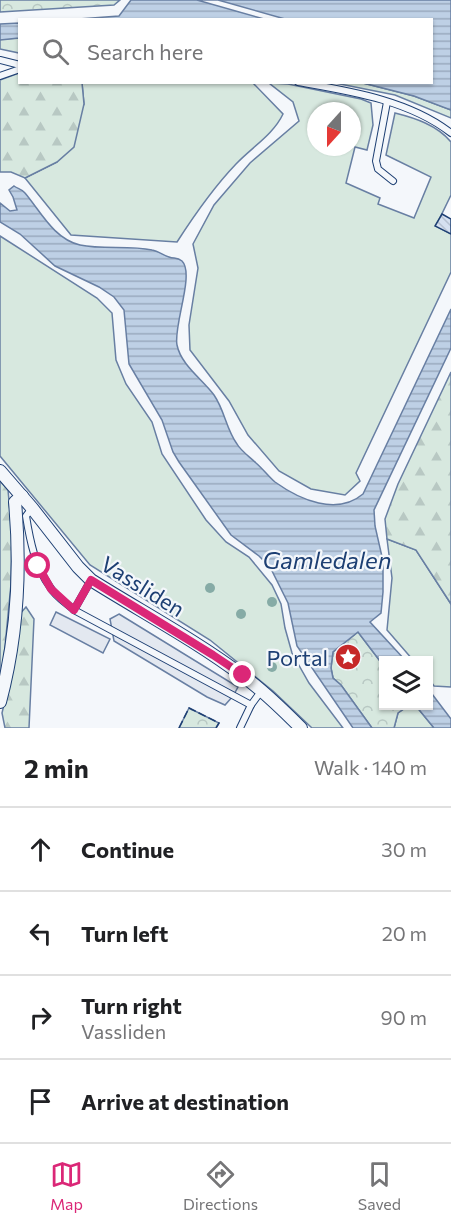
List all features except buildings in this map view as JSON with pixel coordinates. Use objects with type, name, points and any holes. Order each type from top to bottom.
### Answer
[{"type":"street","name":"Vassliden","points":[[0,471],[91,580],[213,655],[262,690],[301,728]]},
{"type":"street","points":[[0,702],[8,663],[16,595],[18,556],[15,502],[22,496]]},
{"type":"lane","points":[[0,60],[18,66]]},
{"type":"lane","points":[[0,75],[18,68]]},
{"type":"lane","points":[[307,84],[387,102],[423,116],[451,133]]},
{"type":"lane","points":[[387,102],[376,161],[378,169],[393,181]]},
{"type":"lane","points":[[32,508],[26,516],[29,541],[38,566],[51,589],[74,610],[251,705]]},
{"type":"lane","points":[[74,610],[91,580]]},
{"type":"lane","points":[[240,728],[251,705],[262,690]]},
{"type":"green space","points":[[0,0],[120,0],[114,5],[0,12]]},
{"type":"green space","points":[[18,38],[18,53],[0,49],[0,39]]},
{"type":"green space","points":[[18,73],[18,84],[82,84],[84,104],[74,147],[57,162],[25,178],[11,172],[0,172],[0,80]]},
{"type":"green space","points":[[82,84],[254,84],[283,114],[268,135],[220,182],[177,242],[71,235],[25,178],[57,162],[84,104]]},
{"type":"green space","points":[[270,84],[288,84],[371,103],[373,125],[367,150],[361,148],[361,102],[307,102],[307,156],[353,156],[346,183],[380,198],[378,204],[414,218],[431,177],[386,155],[395,113],[432,127],[451,142],[451,195],[436,226],[451,234],[451,272],[356,473],[360,481],[345,495],[311,489],[279,471],[248,435],[229,401],[190,350],[189,325],[198,268],[193,244],[214,205],[250,163],[299,121],[293,102]]},
{"type":"green space","points":[[340,84],[367,84],[414,96],[451,110],[451,118],[395,95]]},
{"type":"green space","points":[[0,236],[97,298],[112,313],[116,360],[126,384],[152,422],[162,454],[206,520],[226,542],[249,557],[272,585],[281,604],[292,653],[309,683],[343,728],[312,728],[273,691],[210,640],[90,565],[0,456]]},
{"type":"green space","points":[[451,372],[451,604],[416,550],[387,539],[385,519],[398,484]]},
{"type":"green space","points":[[0,481],[8,490],[12,533],[11,584],[3,667],[0,674]]},
{"type":"green space","points":[[387,539],[416,550],[451,604],[451,687],[433,685],[433,656],[410,656],[387,630],[392,578]]},
{"type":"green space","points":[[26,607],[34,619],[29,728],[5,728],[2,713],[11,675],[18,616]]},
{"type":"green space","points":[[358,632],[379,660],[379,710],[402,710],[398,713],[394,728],[372,728],[341,685],[333,678],[331,668],[333,652]]},
{"type":"green space","points":[[189,708],[219,723],[216,728],[179,728]]},
{"type":"green space","points":[[402,710],[419,710],[434,728],[394,728],[398,713]]},
{"type":"shaded area","points":[[56,612],[110,639],[103,653],[50,625]]},
{"type":"shaded area","points":[[119,614],[238,687],[233,696],[225,705],[207,697],[114,641],[110,619]]},
{"type":"water","points":[[131,0],[451,0],[451,110],[414,96],[367,84],[433,84],[433,18],[92,18],[119,16]]},
{"type":"water","points":[[18,23],[18,38],[0,40],[0,24]]},
{"type":"water","name":"Gamledalen","points":[[14,186],[24,192],[55,231],[71,242],[89,246],[152,250],[182,261],[186,277],[177,336],[179,352],[192,372],[214,395],[233,438],[241,449],[275,482],[307,500],[330,505],[342,504],[353,501],[363,494],[451,309],[451,348],[374,510],[383,561],[383,592],[381,613],[370,622],[401,656],[379,656],[379,660],[358,632],[333,652],[331,668],[333,678],[341,685],[372,728],[353,728],[297,646],[288,603],[270,567],[231,535],[173,452],[162,420],[129,364],[124,310],[114,297],[99,287],[55,266],[20,234],[0,222],[0,203],[10,211],[17,210],[9,190]]},
{"type":"water","points":[[433,695],[451,719],[451,728],[434,728],[419,710],[433,710]]},
{"type":"pier","points":[[197,0],[218,0],[281,18],[260,18]]},
{"type":"fence","points":[[179,728],[189,708],[219,723],[216,728]]},
{"type":"place","name":"Portal","points":[[348,657]]},
{"type":"route","points":[[38,566],[51,589],[74,610],[91,580],[243,675]]}]
